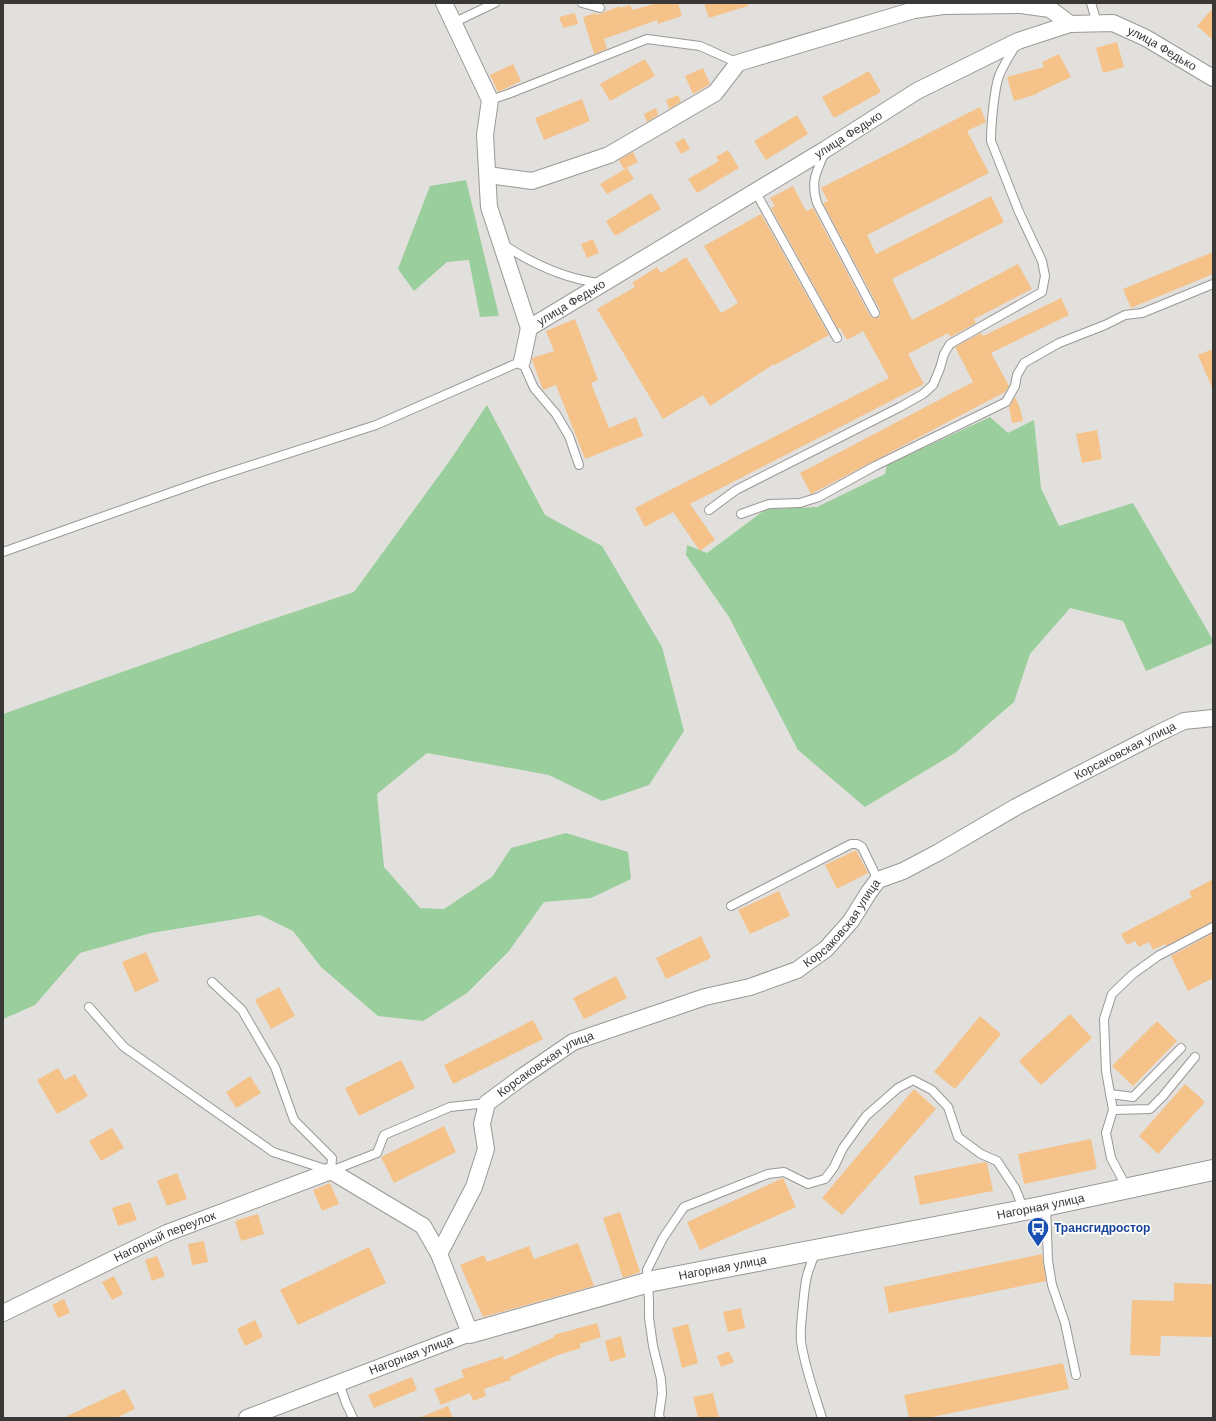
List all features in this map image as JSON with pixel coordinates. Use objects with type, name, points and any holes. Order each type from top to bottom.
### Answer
[{"type":"street","points":[[444,3],[490,100],[485,135],[489,207],[529,328]]},
{"type":"street","points":[[1056,3],[1070,24]]},
{"type":"street","points":[[488,175],[532,181],[609,155],[715,93],[738,63],[914,10],[941,5],[1021,5],[1050,9],[1070,24]]},
{"type":"street","name":"улица Федько","points":[[522,361],[529,328],[756,192],[917,91],[1018,41],[1070,24],[1113,23],[1146,38],[1213,78]]},
{"type":"street","name":"Корсаковская улица","points":[[487,1103],[573,1042],[705,997],[750,987],[797,970],[831,944],[851,921],[878,880],[903,870],[939,852],[1016,807],[1159,733],[1184,721],[1213,718]]},
{"type":"street","points":[[439,1254],[474,1187],[486,1149],[482,1124],[487,1103]]},
{"type":"street","name":"Нагорная улица","points":[[247,1418],[470,1333],[647,1283],[1046,1206],[1213,1170]]},
{"type":"street","points":[[331,1171],[423,1226],[439,1254],[470,1333]]},
{"type":"street","name":"Нагорный переулок","points":[[3,1313],[167,1233],[331,1171]]},
{"type":"lane","points":[[453,23],[495,3]]},
{"type":"lane","points":[[582,3],[600,8]]},
{"type":"lane","points":[[1091,3],[1097,23]]},
{"type":"lane","points":[[490,100],[647,39],[700,46],[738,63]]},
{"type":"lane","points":[[709,510],[736,490],[893,411],[922,394],[933,385],[944,354],[950,344],[1042,292],[1045,276],[1042,261],[1019,212],[991,141],[996,87],[999,76],[1018,41]]},
{"type":"lane","points":[[826,149],[813,182],[816,198],[876,313]]},
{"type":"lane","points":[[756,192],[837,338]]},
{"type":"lane","points":[[501,243],[520,256],[541,266],[589,282],[603,283]]},
{"type":"lane","points":[[741,514],[769,504],[800,503],[819,497],[875,466],[1006,402],[1015,386],[1018,375],[1024,363],[1059,343],[1126,315],[1142,313],[1213,284]]},
{"type":"lane","points":[[3,552],[206,480],[376,425],[522,361],[534,388],[556,414],[566,431],[579,465]]},
{"type":"lane","points":[[731,906],[851,844],[857,844],[862,847],[878,880]]},
{"type":"lane","points":[[1127,1188],[1111,1158],[1106,1133],[1113,1110],[1106,1071],[1104,1018],[1112,994],[1133,974],[1158,956],[1213,927]]},
{"type":"lane","points":[[212,982],[242,1010],[275,1068],[294,1120],[332,1158],[331,1171]]},
{"type":"lane","points":[[89,1008],[124,1047],[273,1152],[331,1171],[377,1153],[384,1135],[450,1107],[487,1103]]},
{"type":"lane","points":[[1110,1094],[1133,1097],[1180,1048]]},
{"type":"lane","points":[[1113,1110],[1150,1109],[1163,1096],[1195,1057]]},
{"type":"lane","points":[[660,1418],[659,1415],[662,1394],[661,1379],[653,1346],[649,1318],[647,1270],[663,1238],[684,1207],[768,1174],[784,1172],[808,1184],[825,1179],[834,1167],[843,1148],[866,1116],[898,1088],[913,1080],[932,1090],[948,1107],[958,1137],[981,1154],[997,1161],[1015,1188],[1024,1210]]},
{"type":"lane","points":[[1046,1206],[1048,1261],[1051,1279],[1066,1323],[1076,1375]]},
{"type":"lane","points":[[817,1250],[809,1265],[804,1283],[800,1327],[801,1343],[822,1418]]},
{"type":"lane","points":[[339,1383],[353,1418]]},
{"type":"green space","points":[[466,180],[499,316],[480,317],[469,260],[447,262],[414,291],[398,269],[430,186]]},
{"type":"green space","points":[[487,405],[545,515],[602,546],[662,647],[684,731],[649,785],[602,801],[549,775],[427,753],[377,794],[384,867],[420,908],[444,909],[492,877],[511,848],[566,833],[628,852],[631,879],[591,898],[544,902],[509,951],[467,993],[423,1021],[378,1016],[321,967],[293,931],[260,915],[151,933],[80,953],[35,1005],[3,1019],[3,714],[261,623],[354,592],[451,459]]},
{"type":"green space","points":[[990,417],[1008,433],[1034,420],[1041,488],[1059,526],[1133,503],[1213,640],[1213,643],[1146,671],[1123,621],[1070,608],[1030,654],[1014,702],[955,753],[865,807],[798,750],[729,617],[686,555],[687,545],[707,553],[766,509],[817,507],[885,474],[887,465]]},
{"type":"building","points":[[658,3],[678,3],[682,16],[658,24],[657,20],[604,39],[607,49],[594,54],[583,17],[596,13],[597,15],[620,6],[621,8],[630,5],[632,10]]},
{"type":"building","points":[[704,3],[748,3],[748,6],[709,18]]},
{"type":"building","points":[[1213,8],[1213,40],[1197,26]]},
{"type":"building","points":[[575,13],[578,24],[563,28],[559,17]]},
{"type":"building","points":[[1117,42],[1124,67],[1103,73],[1096,48]]},
{"type":"building","points":[[1059,54],[1071,77],[1037,94],[1014,101],[1007,77],[1044,67],[1042,62]]},
{"type":"building","points":[[645,59],[655,76],[610,101],[600,84]]},
{"type":"building","points":[[513,64],[521,81],[498,92],[490,75]]},
{"type":"building","points":[[703,68],[710,84],[693,94],[685,76]]},
{"type":"building","points":[[869,71],[881,92],[834,118],[822,97]]},
{"type":"building","points":[[678,95],[681,102],[669,109],[666,100]]},
{"type":"building","points":[[582,99],[590,121],[544,140],[535,118]]},
{"type":"building","points":[[980,107],[986,122],[967,131],[989,173],[867,235],[876,254],[991,196],[1004,222],[892,279],[912,320],[1018,264],[1032,289],[974,319],[976,323],[950,337],[948,333],[908,354],[924,384],[690,504],[715,540],[700,551],[673,512],[645,527],[635,508],[889,378],[863,331],[847,340],[840,328],[838,329],[771,208],[775,206],[770,198],[793,186],[806,211],[813,208],[870,316],[872,318],[877,318],[880,316],[880,310],[823,203],[828,201],[821,188]]},
{"type":"building","points":[[656,108],[658,115],[647,122],[644,114]]},
{"type":"building","points":[[797,115],[808,134],[766,160],[754,141]]},
{"type":"building","points":[[684,138],[690,149],[681,154],[675,143]]},
{"type":"building","points":[[728,150],[739,168],[697,193],[688,179],[719,161],[716,157]]},
{"type":"building","points":[[633,152],[638,162],[624,169],[619,160]]},
{"type":"building","points":[[627,168],[634,179],[607,194],[600,184]]},
{"type":"building","points":[[651,193],[661,209],[615,236],[606,221]]},
{"type":"building","points":[[761,214],[829,335],[775,365],[774,364],[710,406],[703,395],[663,419],[597,309],[635,287],[632,283],[657,267],[661,273],[686,257],[721,313],[738,303],[704,246]]},
{"type":"building","points":[[593,239],[599,253],[587,258],[581,244]]},
{"type":"building","points":[[1213,252],[1213,274],[1131,308],[1123,289]]},
{"type":"building","points":[[1061,298],[1069,315],[991,353],[1009,386],[1005,392],[811,494],[800,473],[973,382],[955,347],[981,333],[983,336]]},
{"type":"building","points":[[575,319],[598,380],[591,383],[609,428],[636,417],[643,436],[585,459],[556,385],[543,390],[532,360],[532,358],[554,351],[546,331]]},
{"type":"building","points":[[1213,349],[1213,390],[1198,355]]},
{"type":"building","points":[[1015,397],[1020,408],[1023,421],[1012,423],[1009,407]]},
{"type":"building","points":[[1097,430],[1102,459],[1082,463],[1076,434]]},
{"type":"building","points":[[856,850],[868,873],[837,889],[825,865]]},
{"type":"building","points":[[1213,879],[1213,922],[1166,946],[1165,944],[1153,950],[1149,942],[1139,947],[1135,941],[1127,945],[1121,934],[1192,897],[1189,892]]},
{"type":"building","points":[[779,891],[790,916],[750,934],[738,910]]},
{"type":"building","points":[[1213,933],[1213,978],[1188,991],[1171,956]]},
{"type":"building","points":[[701,936],[711,958],[666,979],[656,958]]},
{"type":"building","points":[[146,952],[159,981],[135,992],[122,962]]},
{"type":"building","points":[[616,976],[627,998],[584,1019],[573,998]]},
{"type":"building","points":[[279,987],[295,1016],[271,1029],[255,1000]]},
{"type":"building","points":[[1070,1014],[1092,1038],[1041,1085],[1019,1061]]},
{"type":"building","points":[[980,1016],[1001,1034],[955,1089],[934,1072]]},
{"type":"building","points":[[533,1020],[543,1039],[453,1084],[444,1065]]},
{"type":"building","points":[[1157,1021],[1177,1041],[1133,1086],[1112,1066]]},
{"type":"building","points":[[401,1060],[415,1088],[359,1116],[345,1088]]},
{"type":"building","points":[[58,1068],[65,1080],[75,1074],[88,1096],[57,1114],[37,1080]]},
{"type":"building","points":[[250,1076],[261,1093],[236,1108],[226,1092]]},
{"type":"building","points":[[1185,1084],[1205,1102],[1158,1154],[1139,1136]]},
{"type":"building","points":[[914,1089],[936,1109],[842,1215],[822,1198]]},
{"type":"building","points":[[444,1126],[456,1152],[394,1183],[381,1157]]},
{"type":"building","points":[[112,1128],[124,1148],[101,1161],[89,1141]]},
{"type":"building","points":[[1091,1139],[1097,1169],[1024,1184],[1018,1154]]},
{"type":"building","points":[[985,1162],[987,1163],[993,1191],[920,1205],[914,1176]]},
{"type":"building","points":[[177,1173],[187,1199],[167,1206],[157,1181]]},
{"type":"building","points":[[783,1178],[796,1207],[700,1250],[687,1222]]},
{"type":"building","points":[[330,1183],[339,1204],[322,1211],[313,1190]]},
{"type":"building","points":[[130,1202],[137,1220],[118,1226],[112,1208]]},
{"type":"building","points":[[620,1212],[640,1272],[623,1278],[603,1218]]},
{"type":"building","points":[[258,1214],[264,1234],[241,1241],[235,1221]]},
{"type":"building","points":[[204,1241],[208,1262],[192,1265],[188,1244]]},
{"type":"building","points":[[578,1243],[594,1286],[483,1317],[460,1265],[484,1255],[487,1262],[529,1246],[534,1259]]},
{"type":"building","points":[[369,1247],[386,1283],[298,1325],[280,1290]]},
{"type":"building","points":[[1042,1254],[1046,1281],[889,1313],[884,1287]]},
{"type":"building","points":[[157,1256],[165,1276],[152,1281],[145,1260]]},
{"type":"building","points":[[114,1276],[123,1294],[112,1300],[102,1282]]},
{"type":"building","points":[[1174,1283],[1213,1284],[1213,1337],[1161,1336],[1160,1356],[1130,1355],[1132,1300],[1174,1301]]},
{"type":"building","points":[[64,1299],[70,1313],[58,1318],[52,1305]]},
{"type":"building","points":[[741,1308],[745,1328],[728,1332],[723,1312]]},
{"type":"building","points":[[255,1320],[263,1337],[245,1346],[237,1329]]},
{"type":"building","points":[[597,1323],[601,1337],[580,1344],[581,1348],[558,1355],[510,1377],[511,1380],[484,1389],[486,1396],[473,1401],[470,1393],[441,1405],[434,1389],[464,1377],[461,1370],[503,1356],[504,1360],[554,1337],[554,1335]]},
{"type":"building","points":[[688,1324],[698,1363],[682,1368],[672,1328]]},
{"type":"building","points":[[621,1336],[626,1357],[610,1362],[605,1341]]},
{"type":"building","points":[[729,1351],[734,1362],[721,1367],[717,1356]]},
{"type":"building","points":[[1063,1363],[1069,1389],[927,1418],[909,1418],[904,1395]]},
{"type":"building","points":[[412,1377],[417,1390],[374,1408],[368,1395]]},
{"type":"building","points":[[125,1389],[135,1409],[116,1418],[63,1418]]},
{"type":"building","points":[[713,1393],[719,1418],[698,1418],[693,1397]]},
{"type":"building","points":[[448,1406],[453,1418],[419,1418]]},
{"type":"place","name":"Трансгидростор","points":[[1038,1248]]}]
